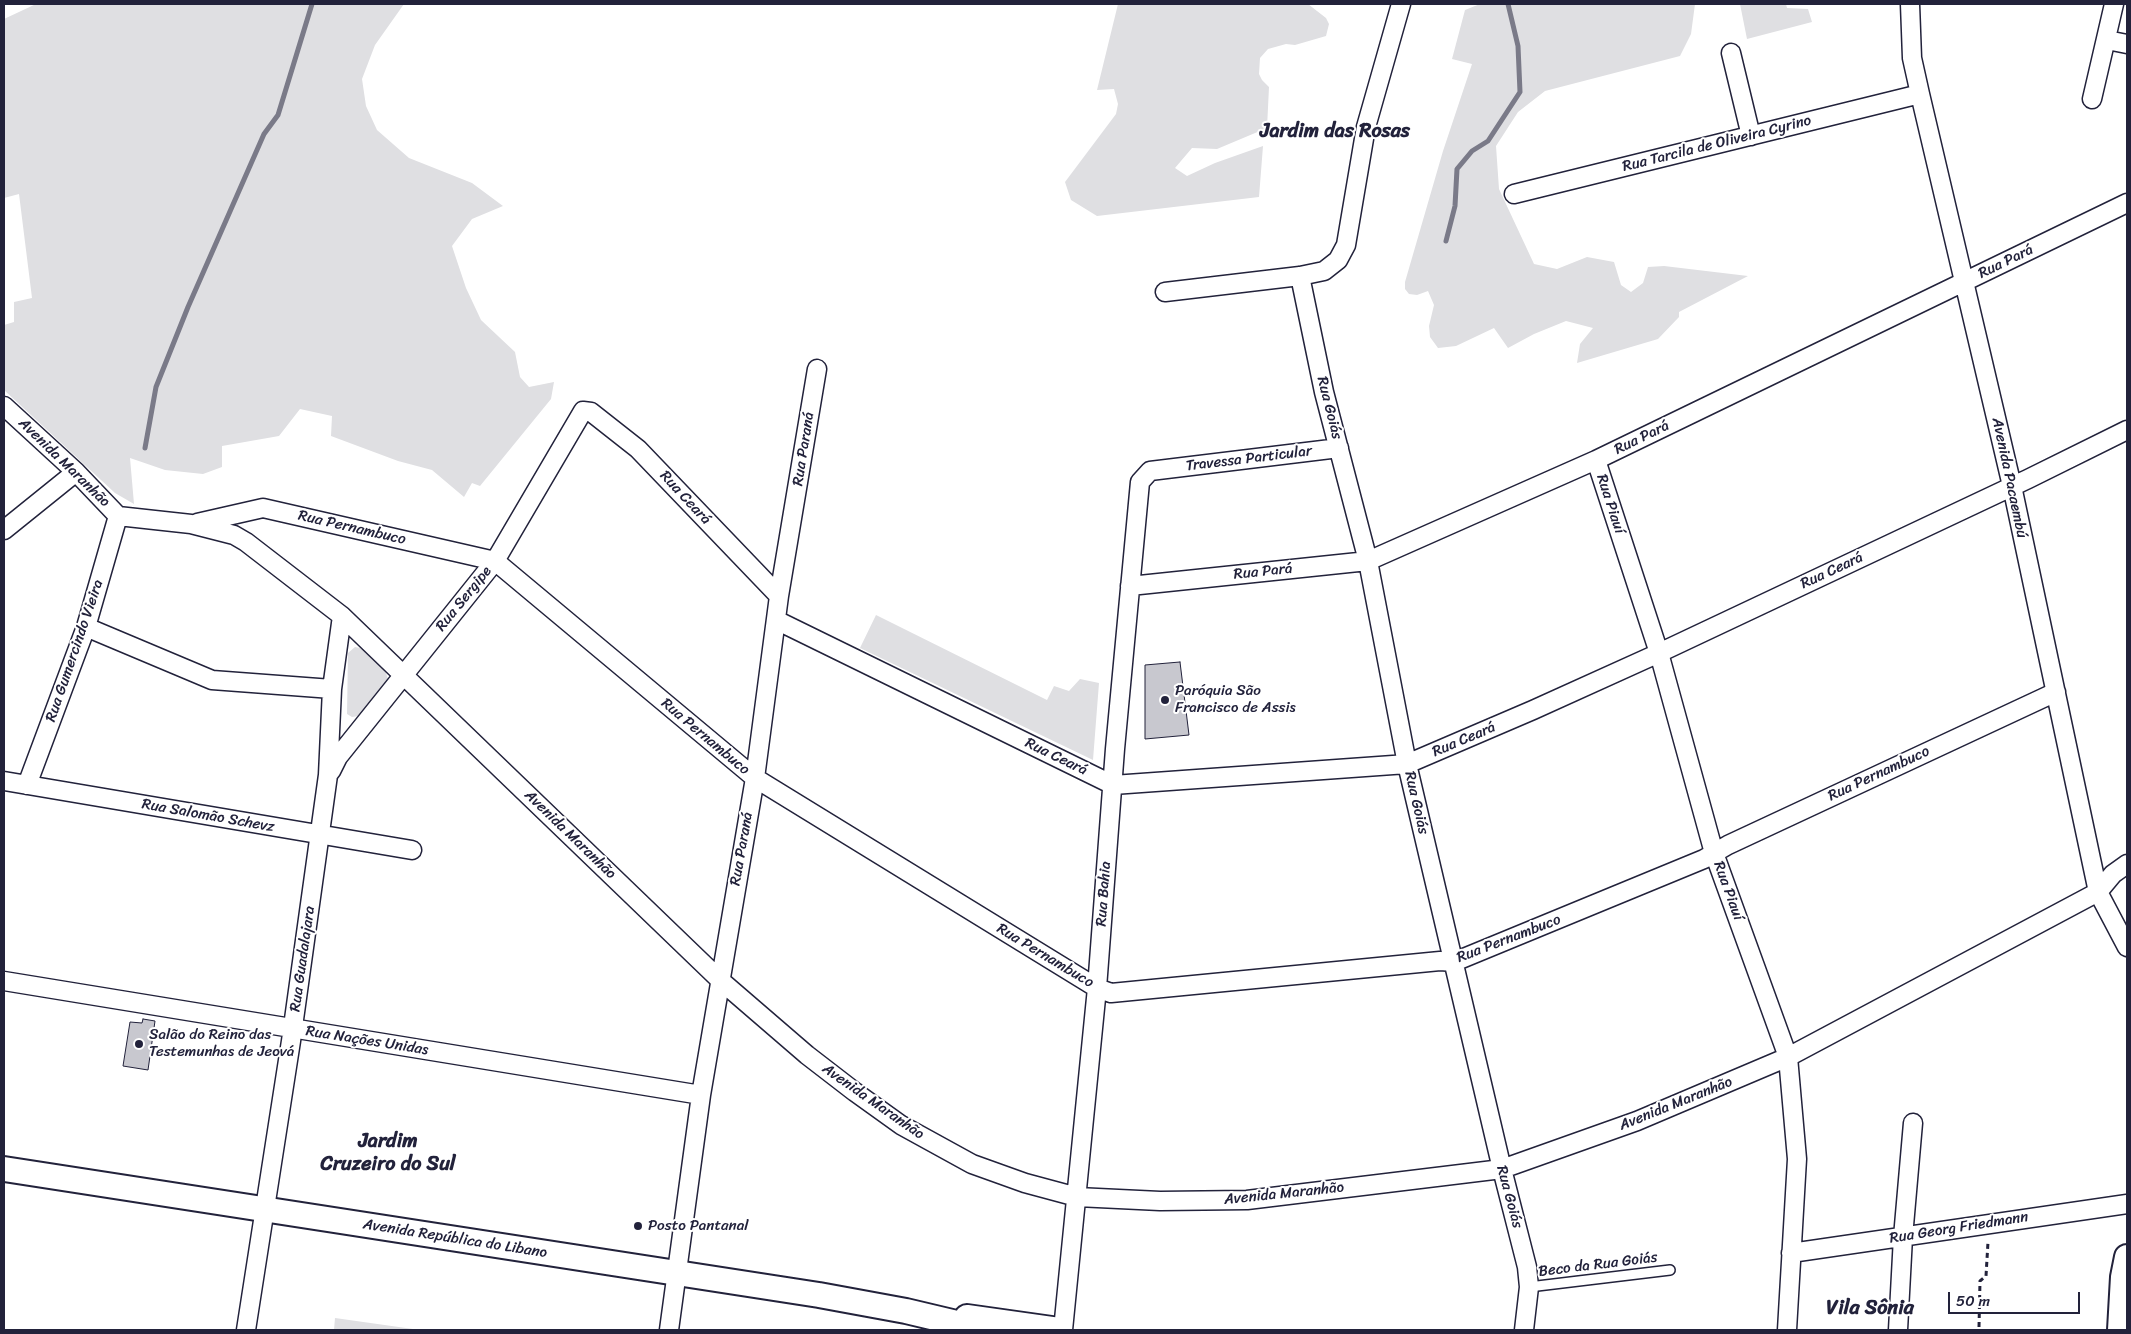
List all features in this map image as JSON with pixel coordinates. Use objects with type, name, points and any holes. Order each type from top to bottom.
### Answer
[{"type":"main road","name":"Avenida República do Libano","points":[[4,1169],[678,1273],[906,1311],[987,1319],[1059,1330]]},
{"type":"main road","points":[[2120,1330],[2126,1271]]},
{"type":"main road","name":"Avenida República do Libano","points":[[906,1311],[986,1330]]},
{"type":"street","points":[[1165,292],[1300,276],[1324,271],[1338,260],[1346,246],[1366,127],[1401,4]]},
{"type":"street","name":"Avenida Pacaembú","points":[[1910,4],[1912,58],[2012,486],[2098,892],[2127,947]]},
{"type":"street","points":[[2092,99],[2114,4]]},
{"type":"street","points":[[2107,40],[2127,44]]},
{"type":"street","points":[[1731,53],[1750,136]]},
{"type":"street","name":"Rua Tarcila de Oliveira Cyrino","points":[[1514,194],[1920,94]]},
{"type":"street","name":"Rua Pará","points":[[1130,586],[1368,561],[1596,460],[2127,203]]},
{"type":"street","name":"Rua Goiás","points":[[1300,276],[1339,448],[1368,561],[1407,764],[1502,1169],[1527,1267],[1528,1287],[1524,1330]]},
{"type":"street","name":"Rua Paraná","points":[[669,1330],[701,1095],[755,778],[779,596],[817,369]]},
{"type":"street","name":"Avenida Maranhão","points":[[4,407],[76,472],[118,516],[191,524],[223,531],[246,542],[342,616],[720,980],[807,1055],[901,1125],[972,1164],[1024,1183],[1077,1197],[1160,1201],[1247,1200],[1502,1169],[1637,1121],[1788,1057],[2098,892]]},
{"type":"street","name":"Rua Ceará","points":[[583,411],[591,412],[638,449],[779,596]]},
{"type":"street","name":"Rua Sergipe","points":[[328,775],[338,757],[495,561],[583,411]]},
{"type":"street","name":"Rua Ceará","points":[[776,620],[1112,785],[1407,764],[1533,710],[1659,652],[2127,430]]},
{"type":"street","name":"Travessa Particular","points":[[1160,470],[1339,448]]},
{"type":"street","name":"Rua Piauí","points":[[1596,460],[1659,652],[1714,853],[1788,1057],[1797,1142],[1786,1330]]},
{"type":"street","name":"Rua Bahia","points":[[1063,1330],[1097,988],[1112,785],[1140,482],[1150,471],[1160,470]]},
{"type":"street","points":[[4,530],[76,472]]},
{"type":"street","name":"Rua Pernambuco","points":[[191,524],[263,508],[495,561],[755,778],[1097,988],[1111,993],[1440,961],[1454,962],[1568,916],[1714,853],[2056,692]]},
{"type":"street","name":"Rua Gumercindo Vieira","points":[[27,785],[86,627],[118,516]]},
{"type":"street","name":"Rua Guadalajara","points":[[246,1330],[266,1210],[320,836],[328,775],[332,689],[342,616]]},
{"type":"street","points":[[86,627],[212,680],[332,689]]},
{"type":"street","name":"Rua Salomão Schevz","points":[[4,781],[320,836],[412,850]]},
{"type":"street","points":[[2098,892],[2113,874],[2127,864]]},
{"type":"street","name":"Rua Nações Unidas","points":[[4,981],[701,1095]]},
{"type":"street","points":[[1898,1330],[1903,1237],[1913,1123]]},
{"type":"street","name":"Rua Georg Friedmann","points":[[1791,1253],[2127,1204]]},
{"type":"lane","name":"Beco da Rua Goiás","points":[[1528,1287],[1670,1270]]},
{"type":"path","points":[[1979,1328],[1980,1281],[1986,1276],[1989,1224]]},
{"type":"shaded area","points":[[36,4],[404,4],[375,45],[362,79],[366,106],[377,130],[409,158],[472,183],[503,206],[472,219],[452,246],[466,288],[481,320],[515,352],[520,377],[529,387],[554,382],[551,399],[480,486],[472,483],[464,497],[432,470],[398,461],[331,436],[332,416],[300,409],[279,436],[222,446],[222,467],[203,474],[165,470],[130,458],[134,504],[115,493],[4,390],[4,325],[14,322],[14,302],[32,298],[19,194],[4,198],[4,19]]},
{"type":"shaded area","points":[[1118,4],[1308,4],[1326,18],[1329,24],[1326,36],[1295,45],[1286,44],[1268,49],[1260,58],[1259,74],[1269,87],[1267,128],[1217,149],[1192,148],[1175,168],[1187,176],[1215,163],[1263,146],[1259,197],[1097,216],[1071,200],[1065,182],[1116,114],[1118,104],[1114,89],[1097,90]]},
{"type":"shaded area","points":[[1480,4],[1695,4],[1691,34],[1680,56],[1545,91],[1518,112],[1496,146],[1499,189],[1534,264],[1557,269],[1587,257],[1614,262],[1621,285],[1631,292],[1643,283],[1648,267],[1664,266],[1748,276],[1679,312],[1679,317],[1658,339],[1577,363],[1580,344],[1593,328],[1566,321],[1534,334],[1508,348],[1494,328],[1456,346],[1438,348],[1430,337],[1429,326],[1434,305],[1428,291],[1417,295],[1409,294],[1405,289],[1405,282],[1443,151],[1472,64],[1452,59],[1465,10]]},
{"type":"shaded area","points":[[1740,4],[1786,4],[1787,8],[1808,9],[1812,22],[1747,39]]},
{"type":"shaded area","points":[[876,615],[1047,700],[1054,686],[1069,691],[1080,679],[1099,683],[1093,760],[860,648]]},
{"type":"shaded area","points":[[355,647],[360,648],[385,670],[388,679],[359,716],[352,717],[347,714],[348,653]]},
{"type":"shaded area","points":[[335,1318],[420,1330],[334,1330]]},
{"type":"building","name":"Paróquia São Francisco de Assis","points":[[1180,662],[1189,735],[1145,739],[1145,665]]},
{"type":"building","name":"Salão do Reino das Testemunhas de Jeová","points":[[143,1019],[155,1021],[148,1070],[123,1066],[130,1022],[142,1023]]},
{"type":"waterway","points":[[145,448],[156,387],[188,307],[264,134],[278,115],[312,4]]},
{"type":"waterway","points":[[1446,241],[1455,206],[1457,169],[1472,151],[1488,141],[1520,92],[1518,46],[1508,4]]},
{"type":"place","name":"Paróquia São Francisco de Assis","points":[[1165,700]]},
{"type":"place","name":"Salão do Reino das Testemunhas de Jeová","points":[[139,1044]]},
{"type":"place","name":"Posto Pantanal","points":[[638,1226]]},
{"type":"district","name":"Jardim das Rosas","points":[[1335,132]]},
{"type":"district","name":"Jardim Cruzeiro do Sul","points":[[388,1154]]},
{"type":"district","name":"Vila Sônia","points":[[1870,1309]]}]
